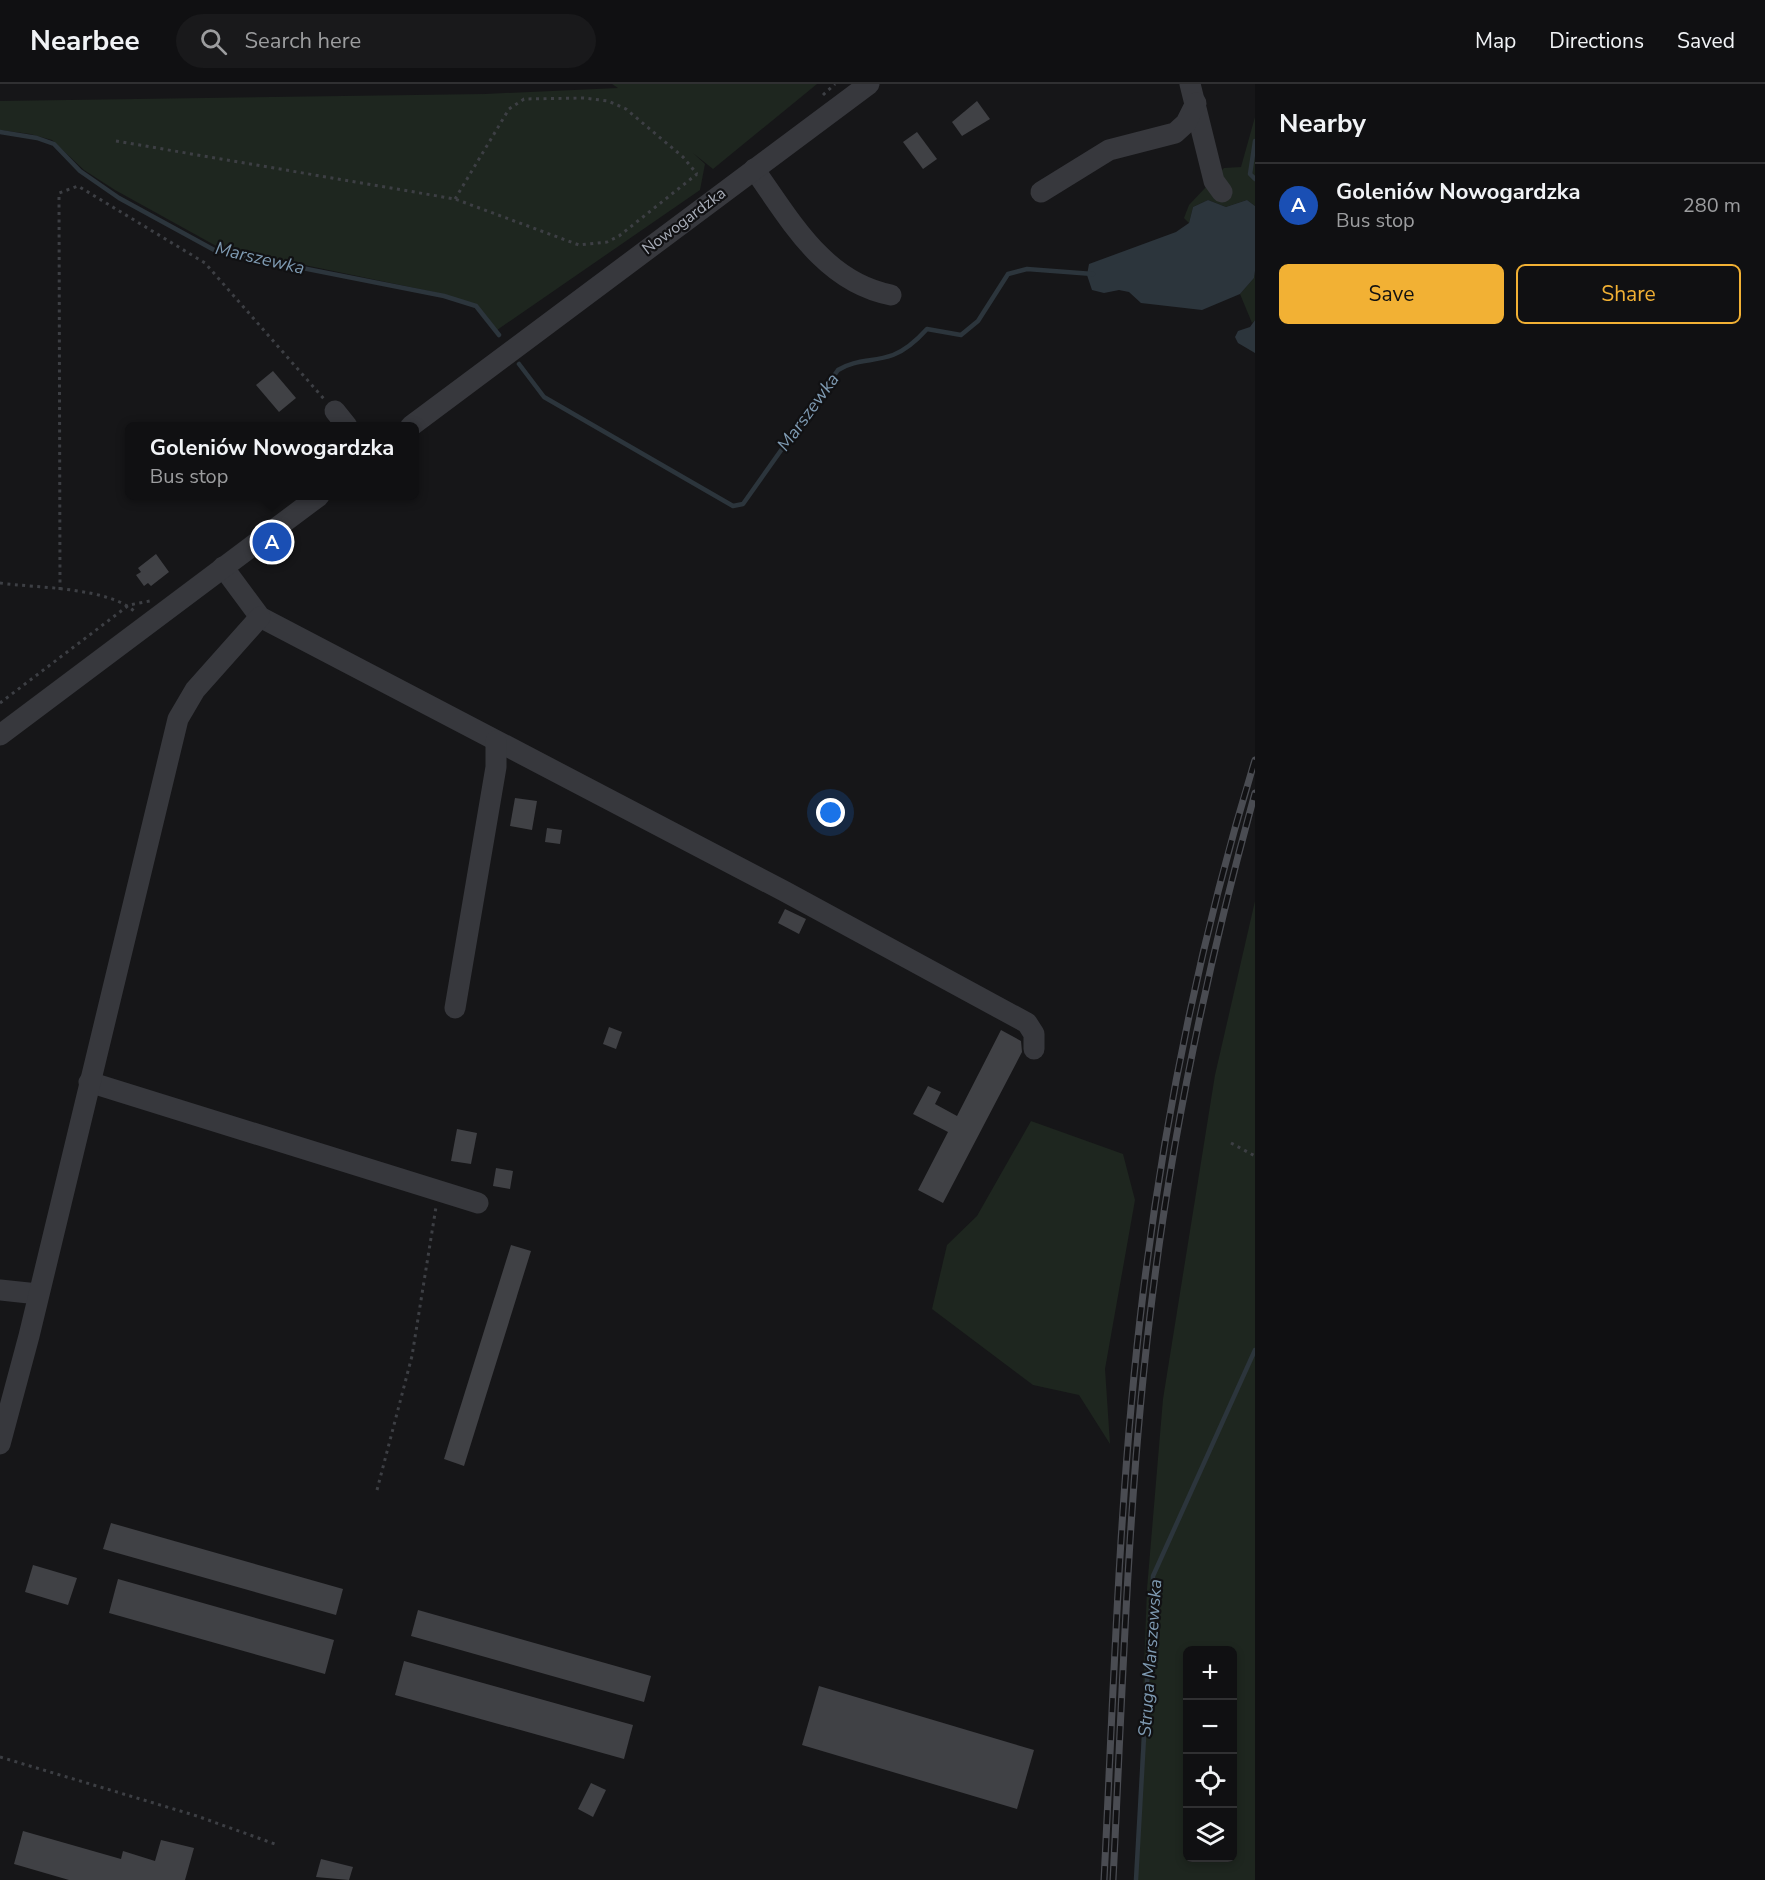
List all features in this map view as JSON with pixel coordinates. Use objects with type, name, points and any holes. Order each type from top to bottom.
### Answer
[{"type":"street","name":"Nowogardzka","points":[[416,422],[869,84]]},
{"type":"street","points":[[1041,192],[1109,150],[1175,133],[1186,123],[1193,94]]},
{"type":"street","points":[[1193,94],[1214,181],[1222,192]]},
{"type":"street","points":[[754,169],[818,256],[845,278],[868,291],[891,295]]},
{"type":"street","points":[[0,735],[312,500]]},
{"type":"street","points":[[224,567],[260,617],[784,891],[1027,1023],[1034,1034],[1034,1049]]},
{"type":"street","points":[[0,1444],[178,719],[195,690],[260,617]]},
{"type":"street","points":[[455,1008],[496,767],[496,741]]},
{"type":"street","points":[[89,1082],[478,1203]]},
{"type":"street","points":[[0,1290],[38,1294]]},
{"type":"path","points":[[116,141],[455,199],[579,245],[595,245],[619,236],[700,174],[626,109],[608,101],[584,98],[524,99],[509,109],[455,199]]},
{"type":"path","points":[[60,590],[59,193],[78,186],[205,262],[341,419]]},
{"type":"path","points":[[0,584],[111,598],[129,605],[147,624]]},
{"type":"path","points":[[0,702],[129,605],[140,601],[160,600]]},
{"type":"path","points":[[1232,1143],[1255,1156]]},
{"type":"path","points":[[377,1490],[412,1356],[438,1190]]},
{"type":"path","points":[[0,1757],[197,1816],[274,1844]]},
{"type":"shaded area","points":[[612,84],[817,84],[713,169],[693,153],[705,164],[700,190],[497,330],[476,304],[434,292],[218,247],[115,190],[84,170],[52,140],[0,130],[0,101],[485,94],[618,88]]},
{"type":"shaded area","points":[[1255,117],[1255,206],[1247,200],[1226,207],[1208,200],[1193,207],[1189,223],[1184,218],[1189,205],[1224,168],[1241,167]]},
{"type":"shaded area","points":[[1208,200],[1226,207],[1247,200],[1255,206],[1254,278],[1240,294],[1202,310],[1141,303],[1129,292],[1119,290],[1104,293],[1092,290],[1087,275],[1089,264],[1176,232],[1189,223],[1193,207]]},
{"type":"shaded area","points":[[1255,271],[1255,320],[1252,323],[1240,294],[1254,278]]},
{"type":"shaded area","points":[[1255,320],[1255,353],[1238,343],[1235,337],[1238,331],[1250,327]]},
{"type":"shaded area","points":[[1255,901],[1255,1880],[1136,1880],[1147,1589],[1163,1399],[1215,1075]]},
{"type":"shaded area","points":[[1031,1121],[1123,1154],[1135,1200],[1105,1369],[1110,1444],[1079,1395],[1033,1385],[932,1309],[947,1245],[977,1216]]},
{"type":"building","points":[[977,101],[990,119],[962,136],[952,122]]},
{"type":"building","points":[[917,132],[937,159],[923,169],[903,142]]},
{"type":"building","points":[[273,371],[296,398],[279,412],[256,385]]},
{"type":"building","points":[[156,554],[169,572],[151,586],[148,583],[144,586],[136,575],[141,572],[138,568]]},
{"type":"building","points":[[515,798],[537,801],[532,830],[510,826]]},
{"type":"building","points":[[547,828],[562,830],[560,844],[545,842]]},
{"type":"building","points":[[785,909],[806,919],[799,934],[778,923]]},
{"type":"building","points":[[609,1027],[622,1032],[616,1049],[603,1044]]},
{"type":"building","points":[[1001,1030],[1021,1041],[1022,1052],[943,1203],[918,1190],[948,1132],[913,1114],[928,1086],[941,1092],[935,1104],[957,1116]]},
{"type":"building","points":[[457,1129],[477,1133],[471,1164],[451,1161]]},
{"type":"building","points":[[496,1168],[513,1171],[510,1189],[493,1186]]},
{"type":"building","points":[[511,1245],[531,1251],[464,1466],[444,1459]]},
{"type":"building","points":[[111,1523],[343,1589],[336,1615],[103,1549]]},
{"type":"building","points":[[33,1565],[77,1578],[68,1605],[25,1592]]},
{"type":"building","points":[[118,1579],[334,1640],[325,1674],[109,1613]]},
{"type":"building","points":[[418,1610],[651,1676],[644,1702],[411,1636]]},
{"type":"building","points":[[404,1661],[633,1725],[624,1759],[395,1695]]},
{"type":"building","points":[[819,1686],[1034,1750],[1017,1809],[802,1745]]},
{"type":"building","points":[[591,1783],[606,1790],[593,1817],[578,1809]]},
{"type":"building","points":[[23,1831],[121,1859],[123,1851],[155,1861],[161,1840],[194,1848],[185,1880],[69,1880],[14,1864]]},
{"type":"building","points":[[321,1859],[353,1867],[349,1880],[316,1877]]},
{"type":"waterway","name":"Marszewka","points":[[0,132],[37,138],[54,144],[80,171],[119,198],[216,251],[444,296],[476,306],[499,335]]},
{"type":"waterway","name":"Struga Marszewska","points":[[1255,141],[1250,174],[1255,179]]},
{"type":"waterway","name":"Marszewka","points":[[519,364],[544,397],[733,506],[743,504],[838,370],[844,366],[898,353],[912,344],[927,329],[961,335],[978,321],[1008,274],[1027,269],[1093,274]]},
{"type":"waterway","name":"Struga Marszewska","points":[[1136,1880],[1153,1576],[1255,1350]]},
{"type":"railway","points":[[1104,1880],[1114,1660],[1128,1440],[1152,1226],[1187,1024],[1218,891],[1255,760]]},
{"type":"railway","points":[[1113,1880],[1132,1511],[1153,1291],[1171,1165],[1195,1040],[1223,916],[1255,793]]},
{"type":"place","name":"Goleniów Nowogardzka","points":[[272,542]]}]
